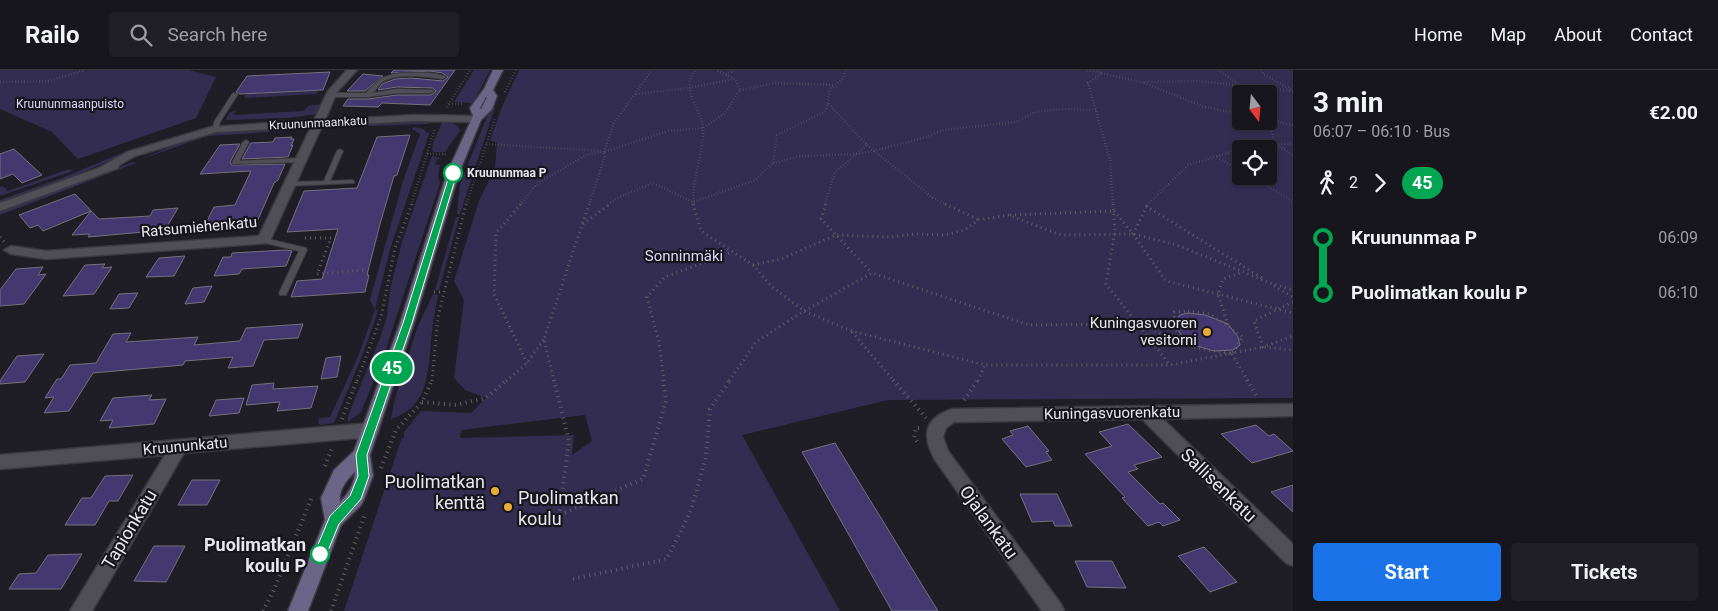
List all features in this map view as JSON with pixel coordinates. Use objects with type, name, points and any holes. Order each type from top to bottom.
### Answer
[{"type":"main road","points":[[298,611],[334,520],[355,499],[364,476],[361,455],[408,323],[451,180],[477,117],[489,105],[492,96],[488,90],[498,70]]},
{"type":"street","name":"Ratsumiehenkatu","points":[[11,250],[46,255],[264,240],[336,86],[352,70]]},
{"type":"street","name":"Kruununmaankatu","points":[[0,207],[104,168],[137,158],[163,145],[215,129],[477,117]]},
{"type":"street","name":"Kuningasvuorenkatu","points":[[952,416],[1293,410]]},
{"type":"street","name":"Sallisenkatu","points":[[1146,413],[1293,557]]},
{"type":"street","points":[[935,428],[940,422],[952,416]]},
{"type":"street","name":"Ojalankatu","points":[[935,428],[935,440],[941,455],[1054,611]]},
{"type":"street","name":"Kruununkatu","points":[[0,462],[371,430]]},
{"type":"street","name":"Tapionkatu","points":[[80,611],[179,447]]},
{"type":"lane","points":[[368,95],[379,82],[387,78],[412,72],[443,77]]},
{"type":"lane","points":[[332,94],[368,95],[397,91],[431,91]]},
{"type":"lane","points":[[215,129],[217,122],[235,94]]},
{"type":"lane","points":[[246,142],[235,163],[301,160]]},
{"type":"lane","points":[[326,183],[340,152]]},
{"type":"lane","points":[[290,184],[352,182]]},
{"type":"lane","points":[[264,240],[303,250],[283,293]]},
{"type":"path","points":[[0,82],[49,81],[85,70]]},
{"type":"path","points":[[440,118],[470,70]]},
{"type":"path","points":[[504,94],[516,70]]},
{"type":"path","points":[[422,402],[456,406],[486,398],[527,363],[544,339],[605,156],[604,152],[614,123],[652,70],[657,70]]},
{"type":"path","points":[[696,70],[692,74],[689,88],[703,128],[693,202],[701,231],[752,265],[771,286],[804,310],[852,331],[985,365],[1170,365],[1263,347],[1293,336]]},
{"type":"path","points":[[716,70],[735,79],[740,90]]},
{"type":"path","points":[[726,75],[734,70]]},
{"type":"path","points":[[773,163],[777,135],[826,110],[830,89],[843,78],[846,70]]},
{"type":"path","points":[[1088,70],[1141,82],[1202,106],[1232,113]]},
{"type":"path","points":[[1099,70],[1102,73]]},
{"type":"path","points":[[1218,70],[1240,85]]},
{"type":"path","points":[[1261,70],[1263,74],[1293,91]]},
{"type":"path","points":[[1102,73],[1088,83],[1110,160],[1114,235],[1106,284],[1170,365]]},
{"type":"path","points":[[726,75],[740,90]]},
{"type":"path","points":[[636,94],[689,88],[735,79]]},
{"type":"path","points":[[1141,82],[1200,81],[1233,85]]},
{"type":"path","points":[[527,363],[494,294],[496,233],[538,183],[588,154],[604,152],[668,131],[703,128],[725,113],[740,90],[775,83],[835,85]]},
{"type":"path","points":[[1278,90],[1293,91]]},
{"type":"path","points":[[828,103],[867,145],[932,198],[979,220]]},
{"type":"path","points":[[582,225],[619,198],[653,183],[693,202],[755,180],[773,163],[809,156],[856,154],[874,151],[926,137],[944,130],[1016,122],[1035,112],[1064,109],[1096,110]]},
{"type":"path","points":[[380,472],[396,430],[422,402],[432,384],[436,334],[443,292],[463,215],[497,112]]},
{"type":"path","points":[[1278,122],[1293,124]]},
{"type":"path","points":[[323,471],[338,432],[345,407],[381,317],[395,248],[420,181],[437,125],[427,125]]},
{"type":"path","points":[[486,144],[604,152]]},
{"type":"path","points":[[1277,144],[1293,144]]},
{"type":"path","points":[[867,145],[835,172],[821,219],[872,273],[1029,325],[1138,324],[1192,347],[1232,354]]},
{"type":"path","points":[[1277,145],[1293,155]]},
{"type":"path","points":[[1133,234],[1146,206],[1188,165],[1232,152]]},
{"type":"path","points":[[427,154],[444,154],[443,159]]},
{"type":"path","points":[[1217,157],[1232,166]]},
{"type":"path","points":[[1265,185],[1293,201]]},
{"type":"path","points":[[1146,206],[1293,297]]},
{"type":"path","points":[[752,265],[781,259],[836,235],[891,237],[915,234],[945,235],[964,230],[979,220],[1008,215],[1114,211]]},
{"type":"path","points":[[1114,211],[1133,234],[1166,281],[1293,312]]},
{"type":"path","points":[[456,216],[463,215]]},
{"type":"path","points":[[1008,215],[1061,235],[1133,234],[1177,245],[1270,283],[1293,290]]},
{"type":"path","points":[[281,244],[291,239],[331,238],[317,274],[364,270]]},
{"type":"path","points":[[544,339],[569,441],[559,516],[643,479],[666,400],[658,342],[647,296],[665,277],[732,252]]},
{"type":"path","points":[[1228,324],[1218,294],[1223,279],[1244,272]]},
{"type":"path","points":[[573,579],[667,559],[691,510],[706,457],[710,409],[756,342],[804,310],[872,273]]},
{"type":"path","points":[[434,292],[443,292]]},
{"type":"path","points":[[1263,347],[1254,321],[1293,302]]},
{"type":"path","points":[[1192,347],[1175,329],[1174,312],[1188,311],[1210,314],[1228,324],[1243,338],[1232,354]]},
{"type":"path","points":[[852,331],[935,428]]},
{"type":"path","points":[[1263,347],[1293,350]]},
{"type":"path","points":[[1232,354],[1266,411]]},
{"type":"path","points":[[952,416],[975,387],[985,365]]},
{"type":"path","points":[[263,611],[273,592],[313,495]]},
{"type":"path","points":[[331,611],[367,508]]},
{"type":"green space","name":"Kruununmaanpuisto","points":[[0,70],[189,70],[216,77],[196,118],[78,159],[52,132],[0,109]]},
{"type":"green space","points":[[474,70],[490,70],[473,103],[454,102]]},
{"type":"green space","name":"Sonninmäki","points":[[519,70],[1293,70],[1293,398],[888,400],[742,435],[840,611],[344,611],[401,440],[404,437],[404,432],[421,411],[471,413],[486,398],[465,390],[454,378],[464,300],[454,281],[479,201],[495,168],[497,143],[490,140],[502,107]],"holes":[[[585,415],[592,441],[572,455],[574,435],[460,438],[461,430]]]},
{"type":"green space","points":[[318,90],[316,94],[244,98],[247,93]]},
{"type":"green space","points":[[322,104],[318,114],[287,118],[226,120],[229,113],[236,110],[234,115],[304,111],[308,106]]},
{"type":"green space","points":[[491,107],[495,107],[460,214],[457,214],[460,184]]},
{"type":"green space","points":[[434,121],[427,124],[340,127],[340,125]]},
{"type":"green space","points":[[443,121],[458,126],[460,131],[445,152],[434,152],[432,150],[434,140]]},
{"type":"green space","points":[[294,127],[288,131],[207,136],[142,159],[184,141],[210,133]]},
{"type":"green space","points":[[414,127],[423,129],[429,134],[390,249],[375,309],[378,311],[364,351],[334,423],[320,425],[318,422],[319,418],[330,417],[357,359],[375,310],[370,300],[403,181],[420,134],[412,129]]},
{"type":"green space","points":[[122,153],[125,154],[69,178],[0,202],[0,200],[62,178]]},
{"type":"green space","points":[[432,156],[442,159],[437,159],[435,165],[440,165],[438,176],[440,183],[382,361],[361,412],[348,422],[348,416],[387,316],[390,290],[402,242]]},
{"type":"green space","points":[[133,162],[136,163],[0,215],[0,211]]},
{"type":"green space","points":[[69,169],[73,171],[0,196],[0,187],[2,186],[8,191]]},
{"type":"green space","points":[[456,217],[459,217],[439,290],[435,290]]},
{"type":"green space","points":[[433,294],[438,295],[429,365],[424,388],[412,406],[403,414],[391,419],[394,402],[417,328]]},
{"type":"building","points":[[394,70],[455,70],[430,105],[382,103],[378,107],[343,106],[348,99],[368,99],[397,95],[431,95],[436,91],[433,88],[397,87],[378,90],[382,84],[395,79],[411,78],[443,81],[448,77],[442,73],[430,71],[391,73]]},
{"type":"building","points":[[330,72],[323,90],[240,94],[236,92],[247,76]]},
{"type":"building","points":[[363,74],[383,76],[365,91],[347,91]]},
{"type":"building","points":[[410,135],[397,175],[394,176],[380,224],[367,275],[369,275],[365,292],[291,297],[297,281],[322,279],[338,229],[287,232],[304,191],[357,188],[377,137]]},
{"type":"building","points":[[292,137],[291,139],[294,139],[291,146],[293,145],[288,157],[242,159],[251,143],[273,142],[275,138]]},
{"type":"building","points":[[240,144],[230,162],[232,165],[285,164],[278,180],[274,183],[256,224],[203,229],[214,207],[235,205],[251,171],[200,174],[220,145]]},
{"type":"building","points":[[14,149],[42,175],[22,183],[13,174],[0,179],[0,154]]},
{"type":"building","points":[[75,194],[99,219],[150,216],[153,210],[178,208],[165,230],[88,237],[90,234],[72,235],[91,211],[43,231],[38,225],[30,228],[19,215]]},
{"type":"building","points":[[292,251],[286,266],[242,269],[239,274],[214,276],[223,257],[231,257],[232,253]]},
{"type":"building","points":[[185,256],[174,276],[146,277],[159,258]]},
{"type":"building","points":[[105,264],[102,268],[112,267],[94,294],[63,296],[85,265]]},
{"type":"building","points":[[43,267],[38,275],[46,274],[24,304],[0,306],[0,290],[16,269]]},
{"type":"building","points":[[212,286],[204,302],[185,304],[193,288]]},
{"type":"building","points":[[138,293],[129,308],[110,309],[119,294]]},
{"type":"building","name":"Kuningasvuoren vesitorni","points":[[1188,313],[1205,315],[1228,324],[1238,337],[1240,345],[1233,350],[1214,351],[1197,346],[1187,340],[1176,327],[1175,321],[1180,315]]},
{"type":"building","points":[[303,324],[298,338],[264,340],[253,366],[228,368],[233,357],[185,361],[183,365],[93,373],[69,411],[44,413],[54,397],[45,398],[57,379],[61,379],[70,365],[96,363],[113,334],[131,333],[126,342],[198,337],[194,345],[240,341],[246,328]]},
{"type":"building","points":[[44,354],[25,382],[0,384],[0,381],[17,356]]},
{"type":"building","points":[[341,356],[337,377],[321,379],[326,358]]},
{"type":"building","points":[[274,383],[273,389],[318,386],[311,408],[277,411],[280,402],[246,405],[252,385]]},
{"type":"building","points":[[152,395],[149,400],[166,399],[154,424],[109,428],[113,420],[100,421],[113,398]]},
{"type":"building","points":[[244,398],[239,413],[209,416],[216,400]]},
{"type":"building","points":[[1128,424],[1162,457],[1134,465],[1138,469],[1128,472],[1160,504],[1163,503],[1180,520],[1163,526],[1159,522],[1148,526],[1122,498],[1125,497],[1085,454],[1112,446],[1099,432]]},
{"type":"building","points":[[1256,425],[1269,436],[1274,434],[1293,451],[1252,463],[1221,434]]},
{"type":"building","points":[[1028,426],[1049,451],[1046,452],[1052,460],[1026,467],[1002,439],[1013,435],[1010,431]]},
{"type":"building","points":[[835,443],[938,611],[892,611],[802,452]]},
{"type":"building","points":[[133,475],[118,501],[109,501],[95,525],[65,525],[82,498],[91,498],[105,476]]},
{"type":"building","points":[[192,480],[220,480],[207,505],[178,505]]},
{"type":"building","points":[[1293,485],[1293,512],[1271,492]]},
{"type":"building","points":[[1020,494],[1057,494],[1072,526],[1055,526],[1053,521],[1032,522]]},
{"type":"building","points":[[154,546],[185,546],[166,582],[134,581]]},
{"type":"building","points":[[1204,547],[1237,582],[1210,592],[1178,556]]},
{"type":"building","points":[[82,554],[61,589],[9,589],[19,574],[36,573],[48,555]]},
{"type":"building","points":[[1075,561],[1112,561],[1126,588],[1087,587]]},
{"type":"bus line","name":"45","points":[[320,554],[334,520],[355,499],[364,476],[361,455],[408,323],[453,173]]},
{"type":"place","name":"Kruununmaa P","points":[[453,173]]},
{"type":"place","name":"Kuningasvuoren vesitorni","points":[[1207,332]]},
{"type":"place","name":"Puolimatkan kenttä","points":[[495,491]]},
{"type":"place","name":"Puolimatkan koulu","points":[[508,507]]},
{"type":"place","name":"Puolimatkan koulu P","points":[[320,554]]}]
